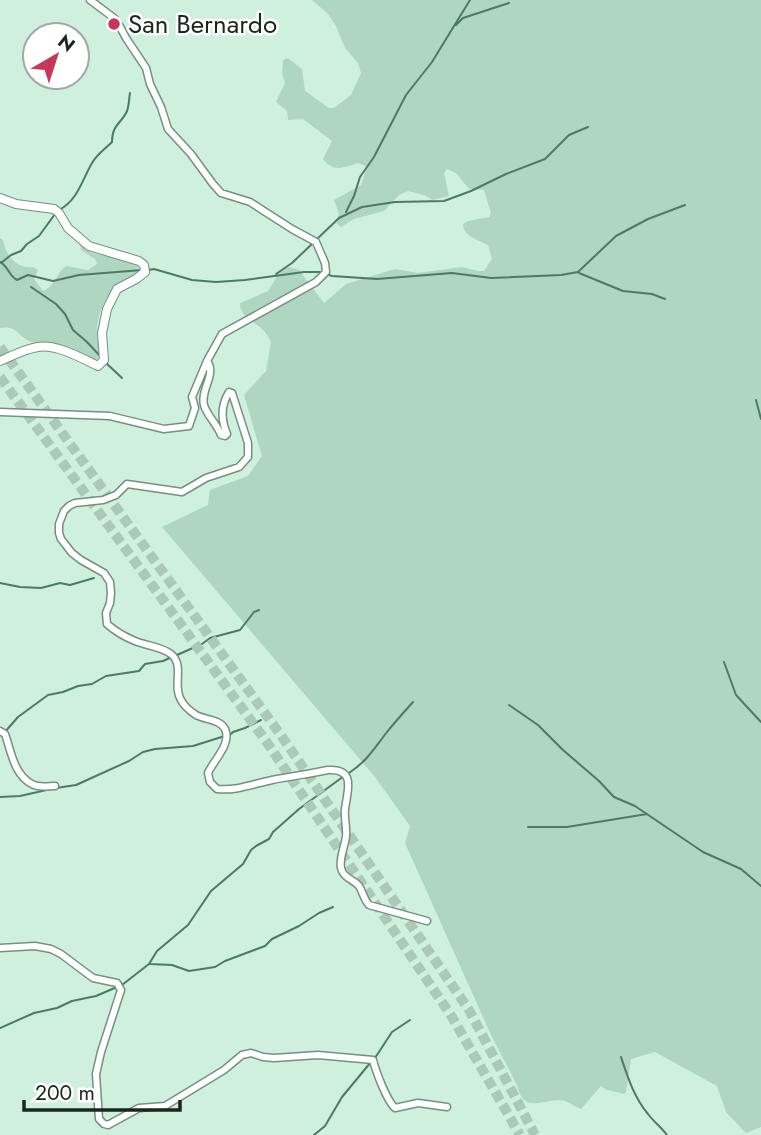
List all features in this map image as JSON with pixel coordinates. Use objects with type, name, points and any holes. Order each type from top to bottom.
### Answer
[{"type":"street","points":[[0,412],[110,416],[164,429],[189,426],[195,408],[192,397],[222,334],[316,282],[325,274],[325,263],[316,242],[250,202],[222,193],[212,184],[191,154],[168,130],[146,68],[122,29],[114,18],[90,0]]},
{"type":"street","points":[[0,198],[16,204],[54,209],[68,228],[89,246],[139,261],[144,269],[136,279],[117,289],[107,309],[102,333],[104,360],[98,366],[55,348],[41,346],[0,361]]},
{"type":"street","points":[[207,361],[211,370],[204,405],[218,426],[220,435],[225,436],[227,434],[222,423],[225,398],[229,392],[232,393],[248,443],[248,457],[239,467],[205,478],[182,492],[127,484],[116,495],[103,500],[75,503],[64,511],[58,533],[72,553],[104,573],[110,582],[107,624],[136,642],[166,651],[175,657],[178,665],[177,691],[182,702],[198,716],[219,722],[225,728],[226,737],[208,773],[209,782],[216,789],[229,790],[328,770],[337,769],[344,773],[349,782],[345,809],[346,836],[340,859],[341,872],[357,884],[369,905],[427,921]]},
{"type":"street","points":[[2,732],[22,776],[34,786],[55,786]]},
{"type":"street","points":[[0,948],[35,946],[51,949],[93,978],[117,983],[121,990],[96,1074],[99,1119],[104,1124],[108,1125],[139,1108],[166,1106],[224,1070],[242,1055],[251,1053],[274,1058],[318,1055],[373,1060],[389,1103],[395,1108],[418,1103],[447,1107]]},
{"type":"green space","points":[[312,0],[761,0],[761,1127],[746,1133],[726,1112],[717,1086],[655,1052],[631,1059],[624,1094],[601,1086],[581,1109],[557,1100],[530,1103],[520,1095],[405,843],[410,826],[375,777],[162,527],[208,505],[210,490],[248,476],[262,456],[244,395],[266,371],[271,342],[263,330],[244,315],[240,303],[268,291],[280,272],[289,267],[299,270],[324,303],[346,284],[395,269],[418,273],[462,267],[484,271],[492,259],[488,245],[468,235],[463,224],[489,217],[491,213],[484,190],[469,189],[456,173],[447,169],[444,173],[449,196],[433,200],[408,191],[399,195],[384,211],[354,219],[341,227],[337,224],[339,214],[334,200],[361,185],[367,167],[359,163],[343,167],[331,166],[323,159],[332,141],[303,119],[288,120],[287,111],[276,102],[285,83],[282,74],[283,60],[288,58],[302,69],[305,91],[329,108],[334,108],[351,95],[361,73],[358,63],[345,48],[328,14]]},
{"type":"green space","points":[[0,238],[6,251],[17,263],[38,270],[34,279],[43,291],[66,266],[88,270],[97,264],[95,259],[81,250],[80,245],[90,252],[125,259],[136,266],[139,271],[137,274],[120,283],[102,308],[97,328],[98,358],[93,360],[56,345],[31,342],[13,329],[0,328]]},
{"type":"waterway","points":[[346,212],[360,177],[374,157],[406,95],[432,62],[470,0]]},
{"type":"waterway","points":[[456,25],[463,18],[509,3]]},
{"type":"waterway","points":[[59,210],[71,201],[94,160],[112,142],[115,127],[127,111],[130,93]]},
{"type":"waterway","points":[[316,240],[339,218],[362,207],[395,202],[444,201],[471,191],[545,159],[569,135],[588,127]]},
{"type":"waterway","points":[[326,274],[377,279],[452,273],[491,278],[578,272],[616,236],[648,219],[685,205]]},
{"type":"waterway","points":[[1,263],[39,236],[55,214]]},
{"type":"waterway","points":[[276,274],[312,244]]},
{"type":"waterway","points":[[0,262],[17,280],[28,275],[53,281],[79,275],[142,270]]},
{"type":"waterway","points":[[148,270],[154,269],[192,280],[216,282],[321,272]]},
{"type":"waterway","points":[[579,273],[623,291],[652,294],[665,299]]},
{"type":"waterway","points":[[31,287],[56,304],[73,330],[101,357]]},
{"type":"waterway","points":[[105,362],[122,378]]},
{"type":"waterway","points":[[756,400],[761,419]]},
{"type":"waterway","points":[[0,583],[41,588],[60,583],[70,585],[94,578]]},
{"type":"waterway","points":[[177,655],[210,638],[240,630],[254,612],[259,610]]},
{"type":"waterway","points":[[4,733],[18,717],[48,695],[92,684],[106,676],[139,671],[145,664],[172,657]]},
{"type":"waterway","points":[[724,662],[736,695],[761,722]]},
{"type":"waterway","points":[[349,773],[366,759],[413,702]]},
{"type":"waterway","points":[[509,705],[538,725],[614,797],[635,806],[703,852],[741,869],[761,886]]},
{"type":"waterway","points":[[56,788],[76,785],[143,752],[193,746],[231,734],[261,720]]},
{"type":"waterway","points":[[122,985],[149,964],[157,951],[188,925],[211,891],[243,864],[251,850],[269,839],[273,832],[299,809],[344,776]]},
{"type":"waterway","points":[[0,797],[20,796],[51,789]]},
{"type":"waterway","points":[[528,827],[567,827],[647,814]]},
{"type":"waterway","points":[[150,964],[172,965],[189,971],[215,967],[265,946],[272,939],[333,907]]},
{"type":"waterway","points":[[0,1028],[34,1013],[96,996],[117,987]]},
{"type":"waterway","points":[[375,1058],[392,1032],[410,1020]]},
{"type":"waterway","points":[[621,1057],[639,1101],[667,1135]]},
{"type":"waterway","points":[[314,1135],[325,1126],[342,1097],[371,1062]]},
{"type":"tunnel","points":[[0,347],[280,734],[469,1010],[535,1135]]},
{"type":"tunnel","points":[[0,377],[266,741],[452,1017],[520,1135]]},
{"type":"place","name":"San Bernardo","points":[[114,24]]}]
